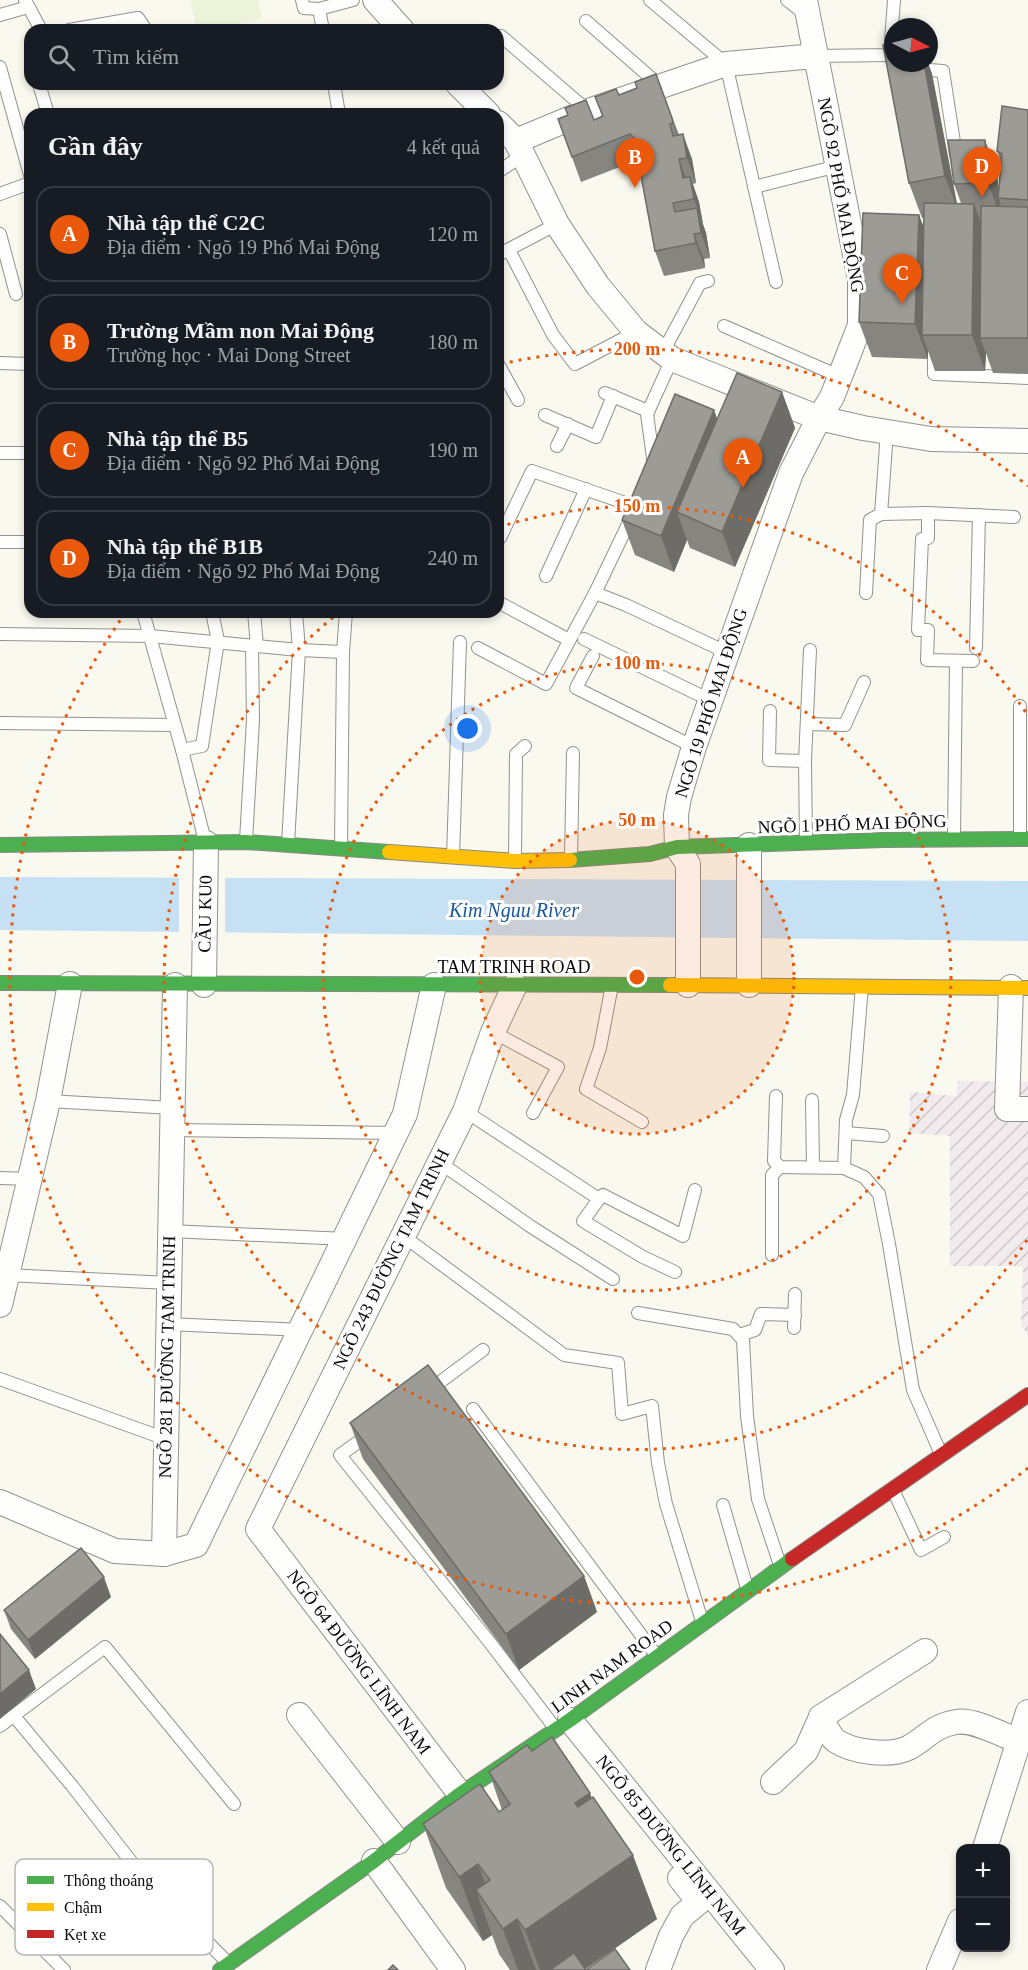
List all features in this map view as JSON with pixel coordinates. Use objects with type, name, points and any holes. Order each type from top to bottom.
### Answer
[{"type":"main road","name":"NGÕ 1 PHỐ MAI ĐỘNG","points":[[677,847],[1024,839]]},
{"type":"main road","points":[[0,845],[246,842],[515,861],[571,860],[650,854],[677,847]]},
{"type":"main road","name":"TAM TRINH ROAD","points":[[0,983],[175,986],[612,984],[1019,987]]},
{"type":"main road","name":"LINH NAM ROAD","points":[[224,1967],[374,1861],[460,1794],[562,1724],[846,1520],[1028,1395]]},
{"type":"street","points":[[375,0],[397,24]]},
{"type":"street","name":"NGÕ 92 PHỐ MAI ĐỘNG","points":[[807,8],[860,280],[861,303],[860,326],[832,398],[819,418]]},
{"type":"street","points":[[519,148],[588,111],[726,64],[815,56]]},
{"type":"street","points":[[464,90],[482,108]]},
{"type":"street","points":[[504,130],[519,148],[557,224],[598,286],[636,332],[667,355],[750,397],[819,418],[931,439],[1028,441]]},
{"type":"street","name":"NGÕ 19 PHỐ MAI ĐỘNG","points":[[677,847],[676,815],[693,747],[791,472],[819,418]]},
{"type":"street","name":"CẦU KU0","points":[[204,985],[206,843]]},
{"type":"street","points":[[749,845],[749,985]]},
{"type":"street","points":[[677,847],[688,864],[688,985]]},
{"type":"street","points":[[3,1290],[48,1101],[70,984]]},
{"type":"street","points":[[0,1502],[115,1551],[164,1554],[196,1545],[405,1114],[434,985]]},
{"type":"street","name":"NGÕ 243 ĐƯỜNG TAM TRINH","points":[[258,1529],[402,1234],[465,1112],[493,1032],[515,985]]},
{"type":"street","name":"NGÕ 281 ĐƯỜNG TAM TRINH","points":[[164,1554],[175,986]]},
{"type":"street","points":[[1019,987],[1007,1109],[1028,1109]]},
{"type":"street","name":"NGÕ 64 ĐƯỜNG LĨNH NAM","points":[[258,1529],[460,1794]]},
{"type":"street","points":[[773,1782],[806,1751],[821,1717],[925,1651]]},
{"type":"street","points":[[987,1844],[1019,1768],[1018,1741],[1028,1712]]},
{"type":"street","points":[[299,1715],[398,1842]]},
{"type":"street","points":[[821,1717],[834,1740],[847,1746],[882,1754],[907,1749],[938,1727],[956,1722],[968,1722],[1018,1741]]},
{"type":"street","points":[[562,1724],[699,1902],[682,1916],[670,1936],[658,1970]]},
{"type":"street","name":"NGÕ 85 ĐƯỜNG LĨNH NAM","points":[[562,1724],[772,1970]]},
{"type":"street","points":[[374,1861],[453,1970]]},
{"type":"street","points":[[939,1970],[956,1930]]},
{"type":"lane","points":[[302,0],[304,8],[319,9],[353,0]]},
{"type":"lane","points":[[650,0],[726,64],[776,282]]},
{"type":"lane","points":[[787,0],[807,8]]},
{"type":"lane","points":[[894,0],[894,18]]},
{"type":"lane","points":[[0,15],[27,3],[38,24]]},
{"type":"lane","points":[[319,9],[322,24]]},
{"type":"lane","points":[[104,24],[138,18],[142,24]]},
{"type":"lane","points":[[586,21],[659,86]]},
{"type":"lane","points":[[504,39],[588,111]]},
{"type":"lane","points":[[815,56],[884,62]]},
{"type":"lane","points":[[0,67],[24,153]]},
{"type":"lane","points":[[938,70],[943,71],[958,172]]},
{"type":"lane","points":[[41,90],[46,108]]},
{"type":"lane","points":[[335,90],[338,108]]},
{"type":"lane","points":[[504,165],[519,148]]},
{"type":"lane","points":[[754,187],[838,166]]},
{"type":"lane","points":[[0,194],[24,185]]},
{"type":"lane","points":[[504,250],[557,224]]},
{"type":"lane","points":[[1,238],[16,294]]},
{"type":"lane","points":[[504,257],[553,335],[575,364],[636,332]]},
{"type":"lane","points":[[655,472],[647,414],[667,355],[700,283],[708,281]]},
{"type":"lane","points":[[724,326],[841,377]]},
{"type":"lane","points":[[934,340],[934,374],[990,371],[1028,378]]},
{"type":"lane","points":[[0,363],[24,364]]},
{"type":"lane","points":[[504,375],[518,400]]},
{"type":"lane","points":[[545,415],[596,436],[609,394],[648,411]]},
{"type":"lane","points":[[557,446],[568,424]]},
{"type":"lane","points":[[881,513],[887,432]]},
{"type":"lane","points":[[0,453],[24,453]]},
{"type":"lane","points":[[478,648],[546,684],[640,503],[586,489],[532,471],[504,530]]},
{"type":"lane","points":[[546,576],[586,489]]},
{"type":"lane","points":[[866,593],[870,520],[881,513],[979,514],[1014,517]]},
{"type":"lane","points":[[928,513],[928,538],[922,539],[918,630],[928,630],[927,660],[973,661]]},
{"type":"lane","points":[[976,648],[979,514]]},
{"type":"lane","points":[[0,542],[24,542]]},
{"type":"lane","points":[[595,593],[726,652]]},
{"type":"lane","points":[[504,605],[569,640]]},
{"type":"lane","points":[[145,618],[206,843]]},
{"type":"lane","points":[[182,750],[202,746],[218,641],[213,618]]},
{"type":"lane","points":[[246,842],[254,720],[254,618]]},
{"type":"lane","points":[[288,845],[299,650],[296,618]]},
{"type":"lane","points":[[341,848],[346,618]]},
{"type":"lane","points":[[0,634],[150,636],[344,652]]},
{"type":"lane","points":[[584,639],[710,700]]},
{"type":"lane","points":[[453,857],[460,642]]},
{"type":"lane","points":[[806,843],[805,761],[810,650]]},
{"type":"lane","points":[[592,656],[576,688],[693,747]]},
{"type":"lane","points":[[954,840],[956,661]]},
{"type":"lane","points":[[808,724],[845,725],[864,682]]},
{"type":"lane","points":[[1020,706],[1024,839]]},
{"type":"lane","points":[[770,711],[769,760],[805,761]]},
{"type":"lane","points":[[0,723],[174,725]]},
{"type":"lane","points":[[515,861],[516,754],[525,746]]},
{"type":"lane","points":[[571,860],[573,753]]},
{"type":"lane","points":[[612,984],[600,1047],[586,1089],[642,1122]]},
{"type":"lane","points":[[844,1168],[846,1120],[853,1095],[862,985]]},
{"type":"lane","points":[[493,1032],[558,1067],[533,1113]]},
{"type":"lane","points":[[776,1096],[774,1161],[780,1167],[844,1168],[864,1177],[879,1194],[913,1390],[941,1454]]},
{"type":"lane","points":[[812,1100],[813,1167]]},
{"type":"lane","points":[[48,1101],[172,1119],[396,1133]]},
{"type":"lane","points":[[465,1112],[599,1199]]},
{"type":"lane","points":[[846,1133],[883,1136]]},
{"type":"lane","points":[[439,1162],[530,1226],[613,1279]]},
{"type":"lane","points":[[771,1255],[772,1175],[780,1167]]},
{"type":"lane","points":[[0,1178],[30,1179]]},
{"type":"lane","points":[[675,1272],[643,1257],[583,1221],[603,1195],[683,1236],[695,1190]]},
{"type":"lane","points":[[170,1231],[346,1239]]},
{"type":"lane","points":[[402,1234],[564,1355],[618,1363],[622,1413],[652,1406],[658,1463],[666,1504],[702,1622]]},
{"type":"lane","points":[[3,1290],[169,1283]]},
{"type":"lane","points":[[794,1328],[795,1293]]},
{"type":"lane","points":[[638,1313],[733,1329],[743,1340],[747,1416],[758,1499],[781,1566]]},
{"type":"lane","points":[[739,1335],[754,1330],[761,1314],[795,1314]]},
{"type":"lane","points":[[168,1324],[302,1330]]},
{"type":"lane","points":[[416,1399],[483,1350]]},
{"type":"lane","points":[[0,1379],[166,1439]]},
{"type":"lane","points":[[472,1409],[656,1656]]},
{"type":"lane","points":[[378,1427],[340,1455],[491,1644],[562,1724]]},
{"type":"lane","points":[[892,1490],[921,1550],[944,1537]]},
{"type":"lane","points":[[723,1505],[747,1590]]},
{"type":"lane","points":[[0,1726],[105,1647],[234,1804]]},
{"type":"lane","points":[[14,1716],[73,1786],[129,1859]]},
{"type":"lane","points":[[0,1906],[15,1921]]},
{"type":"lane","points":[[49,1955],[64,1970]]},
{"type":"lane","points":[[213,1955],[224,1967]]},
{"type":"shaded area","points":[[958,1081],[1028,1082],[1028,1336],[1021,1324],[1023,1266],[950,1266],[950,1136],[909,1133],[910,1092],[956,1096]]},
{"type":"green space","points":[[190,0],[258,0],[263,18],[238,24],[196,24]]},
{"type":"water","name":"Kim Nguu River","points":[[0,877],[1028,881],[1028,941],[0,930]]},
{"type":"pier","points":[[179,874],[225,875],[225,935],[179,935]]},
{"type":"building","points":[[888,72],[926,72],[945,176],[909,183]]},
{"type":"building","points":[[656,74],[672,118],[673,123],[670,124],[673,136],[683,134],[687,158],[679,159],[683,178],[690,177],[694,199],[673,203],[675,212],[697,208],[701,233],[694,234],[696,243],[655,251],[634,138],[630,134],[572,157],[558,119],[568,115],[565,108],[586,100],[594,120],[603,116],[595,97],[616,89],[619,95],[637,88],[635,82]]},
{"type":"building","points":[[1002,106],[1028,110],[1028,200],[998,198],[1002,154],[997,151]]},
{"type":"building","points":[[948,140],[985,140],[988,183],[954,184]]},
{"type":"building","points":[[924,203],[974,204],[972,335],[922,335]]},
{"type":"building","points":[[981,206],[1028,207],[1028,338],[980,338]]},
{"type":"building","points":[[863,213],[919,215],[915,324],[859,322]]},
{"type":"building","points":[[737,373],[782,392],[722,532],[677,512]]},
{"type":"building","points":[[675,394],[714,410],[661,536],[622,520]]},
{"type":"building","points":[[428,1365],[584,1576],[506,1634],[350,1423]]},
{"type":"building","points":[[81,1548],[104,1577],[28,1640],[4,1610]]},
{"type":"building","points":[[0,1634],[29,1670],[0,1694]]},
{"type":"building","points":[[552,1737],[590,1793],[575,1803],[578,1807],[593,1797],[633,1855],[525,1930],[517,1919],[503,1929],[476,1890],[490,1880],[478,1864],[459,1877],[423,1824],[480,1784],[499,1812],[510,1804],[489,1772],[527,1745],[532,1751]]},
{"type":"building","points":[[615,1949],[630,1970],[586,1970]]},
{"type":"building","points":[[574,1953],[586,1970],[550,1970]]},
{"type":"building","points":[[393,1965],[398,1970],[388,1970]]},
{"type":"traffic: fast","points":[[570,860],[650,854],[677,847],[884,840],[1028,839]]},
{"type":"traffic: fast","points":[[0,845],[246,842],[389,852]]},
{"type":"traffic: fast","points":[[0,983],[670,985]]},
{"type":"traffic: fast","points":[[220,1970],[374,1861],[460,1794],[570,1720],[792,1559]]},
{"type":"traffic: slow","points":[[389,852],[515,861],[570,860]]},
{"type":"traffic: slow","points":[[670,985],[1028,988]]},
{"type":"traffic: jam","points":[[792,1559],[1028,1395]]},
{"type":"place","name":"Trường Mầm non Mai Động","points":[[635,188]]},
{"type":"place","name":"Nhà tập thể B1B","points":[[982,197]]},
{"type":"place","name":"Nhà tập thể B5","points":[[902,304]]},
{"type":"place","name":"Nhà tập thể C2C","points":[[743,488]]}]
